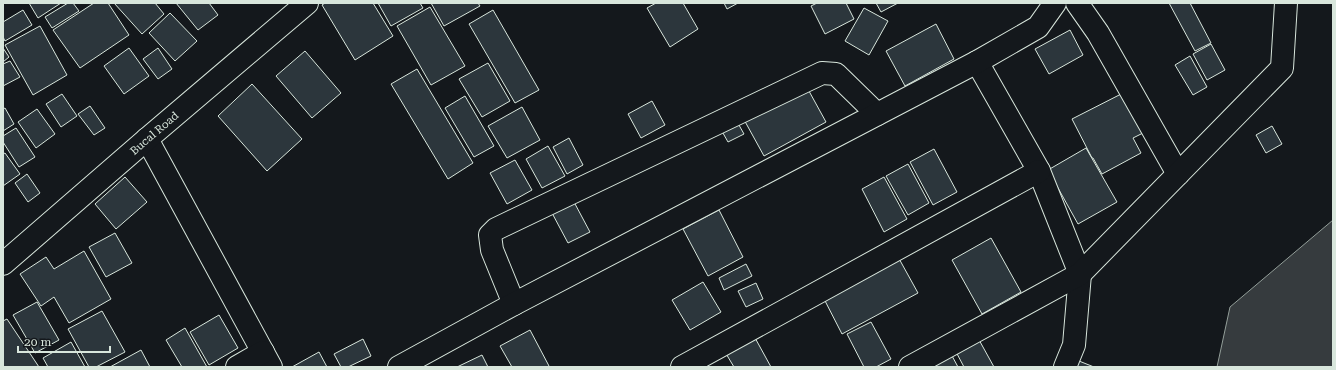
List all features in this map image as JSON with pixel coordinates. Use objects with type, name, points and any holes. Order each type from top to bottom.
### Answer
[{"type":"street","name":"Bucal Road","points":[[3,264],[307,3]]},
{"type":"street","points":[[408,365],[514,304],[977,62],[1038,27],[1055,3]]},
{"type":"street","points":[[1077,3],[1098,33],[1178,174]]},
{"type":"street","points":[[910,367],[1080,274],[1282,68],[1286,3]]},
{"type":"street","points":[[977,62],[1039,172],[1080,274],[1074,345],[1065,367]]},
{"type":"street","points":[[514,304],[492,250],[490,235],[496,229],[822,73],[836,74],[877,114]]},
{"type":"street","points":[[147,139],[267,359],[237,367]]},
{"type":"street","points":[[682,367],[1039,172]]},
{"type":"shaded area","points":[[1333,220],[1333,367],[1217,367],[1230,307]]},
{"type":"building","points":[[29,3],[61,3],[38,18]]},
{"type":"building","points":[[68,3],[73,3],[79,11],[52,28],[45,17]]},
{"type":"building","points":[[94,3],[108,3],[129,35],[80,68],[53,30]]},
{"type":"building","points":[[114,3],[155,3],[164,14],[142,34]]},
{"type":"building","points":[[176,3],[209,3],[218,15],[198,30]]},
{"type":"building","points":[[325,3],[373,3],[393,36],[355,60],[322,5]]},
{"type":"building","points":[[378,3],[420,3],[423,8],[391,26]]},
{"type":"building","points":[[431,3],[478,3],[480,6],[444,26]]},
{"type":"building","points":[[656,3],[683,3],[698,29],[670,47],[647,8]]},
{"type":"building","points":[[724,3],[738,3],[727,9]]},
{"type":"building","points":[[817,3],[846,3],[854,19],[825,34],[811,6]]},
{"type":"building","points":[[876,3],[898,3],[881,12]]},
{"type":"building","points":[[1169,3],[1190,3],[1211,43],[1195,51]]},
{"type":"building","points":[[430,7],[465,66],[431,85],[397,26]]},
{"type":"building","points":[[864,8],[888,21],[869,55],[845,41]]},
{"type":"building","points":[[23,10],[32,25],[5,41],[3,37],[3,22]]},
{"type":"building","points":[[493,10],[539,90],[515,103],[469,24]]},
{"type":"building","points":[[170,13],[197,41],[175,61],[149,33]]},
{"type":"building","points":[[936,24],[954,59],[905,86],[886,51]]},
{"type":"building","points":[[40,26],[67,75],[33,95],[5,45]]},
{"type":"building","points":[[1070,30],[1083,55],[1049,74],[1035,49]]},
{"type":"building","points":[[1211,44],[1225,70],[1207,80],[1193,54]]},
{"type":"building","points":[[3,48],[9,57],[3,62]]},
{"type":"building","points":[[129,48],[149,76],[124,94],[104,66]]},
{"type":"building","points":[[158,48],[172,69],[158,79],[143,59]]},
{"type":"building","points":[[305,51],[341,93],[312,118],[276,76]]},
{"type":"building","points":[[1190,56],[1207,87],[1193,95],[1175,65]]},
{"type":"building","points":[[10,61],[20,77],[3,86],[3,64]]},
{"type":"building","points":[[488,63],[510,101],[482,117],[459,79]]},
{"type":"building","points":[[417,69],[473,163],[448,179],[391,84]]},
{"type":"building","points":[[804,82],[826,122],[764,156],[742,116]]},
{"type":"building","points":[[252,84],[302,139],[267,171],[218,116]]},
{"type":"building","points":[[1129,90],[1149,130],[1133,138],[1141,153],[1102,174],[1072,119]]},
{"type":"building","points":[[62,94],[77,116],[61,127],[46,104]]},
{"type":"building","points":[[465,96],[494,146],[474,157],[445,108]]},
{"type":"building","points":[[652,101],[665,125],[641,138],[628,114]]},
{"type":"building","points":[[90,106],[105,128],[94,135],[78,114]]},
{"type":"building","points":[[522,107],[540,140],[507,158],[488,126]]},
{"type":"building","points":[[5,108],[14,124],[3,131],[3,109]]},
{"type":"building","points":[[37,109],[55,134],[36,148],[18,122]]},
{"type":"building","points":[[735,118],[744,134],[728,142],[719,126]]},
{"type":"building","points":[[1272,126],[1282,144],[1266,153],[1256,135]]},
{"type":"building","points":[[16,128],[35,157],[19,167],[3,142],[3,136]]},
{"type":"building","points":[[569,138],[583,165],[567,174],[553,147]]},
{"type":"building","points":[[548,146],[565,176],[542,188],[526,159]]},
{"type":"building","points":[[1086,148],[1117,202],[1078,224],[1048,170]]},
{"type":"building","points":[[934,149],[957,192],[933,205],[910,162]]},
{"type":"building","points":[[5,153],[20,174],[3,186],[3,154]]},
{"type":"building","points":[[515,160],[532,190],[507,204],[490,173]]},
{"type":"building","points":[[908,164],[929,203],[908,215],[886,176]]},
{"type":"building","points":[[27,174],[40,193],[28,202],[15,183]]},
{"type":"building","points":[[125,177],[147,202],[116,229],[95,204]]},
{"type":"building","points":[[884,177],[907,219],[884,232],[862,189]]},
{"type":"building","points":[[574,202],[590,232],[568,243],[552,213]]},
{"type":"building","points":[[719,210],[743,257],[708,276],[683,229]]},
{"type":"building","points":[[115,233],[132,263],[106,277],[89,247]]},
{"type":"building","points":[[991,238],[1021,292],[982,314],[952,260]]},
{"type":"building","points":[[84,251],[111,299],[69,323],[54,297],[41,306],[20,274],[46,257],[54,269]]},
{"type":"building","points":[[897,255],[918,293],[842,334],[822,295]]},
{"type":"building","points":[[746,264],[752,276],[724,290],[719,278]]},
{"type":"building","points":[[703,282],[721,312],[690,330],[672,300]]},
{"type":"building","points":[[756,283],[763,299],[746,307],[738,291]]},
{"type":"building","points":[[37,302],[59,340],[35,353],[13,315]]},
{"type":"building","points":[[102,311],[125,352],[96,367],[89,367],[68,329]]},
{"type":"building","points":[[219,315],[238,348],[209,365],[190,332]]},
{"type":"building","points":[[7,319],[39,367],[3,367],[3,321]]},
{"type":"building","points":[[871,322],[891,359],[876,367],[864,367],[847,334]]},
{"type":"building","points":[[185,328],[207,367],[182,367],[166,340]]},
{"type":"building","points":[[530,330],[549,366],[512,367],[500,346]]},
{"type":"building","points":[[754,336],[771,367],[734,367],[725,352]]},
{"type":"building","points":[[978,338],[994,367],[964,367],[955,350]]},
{"type":"building","points":[[363,339],[371,356],[348,367],[341,367],[334,354]]},
{"type":"building","points":[[71,342],[85,367],[48,367],[43,358]]},
{"type":"building","points":[[141,350],[150,367],[110,367]]},
{"type":"building","points":[[319,352],[327,367],[292,367]]},
{"type":"building","points":[[951,354],[958,367],[926,367]]},
{"type":"building","points":[[482,355],[488,367],[457,367]]},
{"type":"building","points":[[1079,361],[1094,367],[1076,367]]}]
